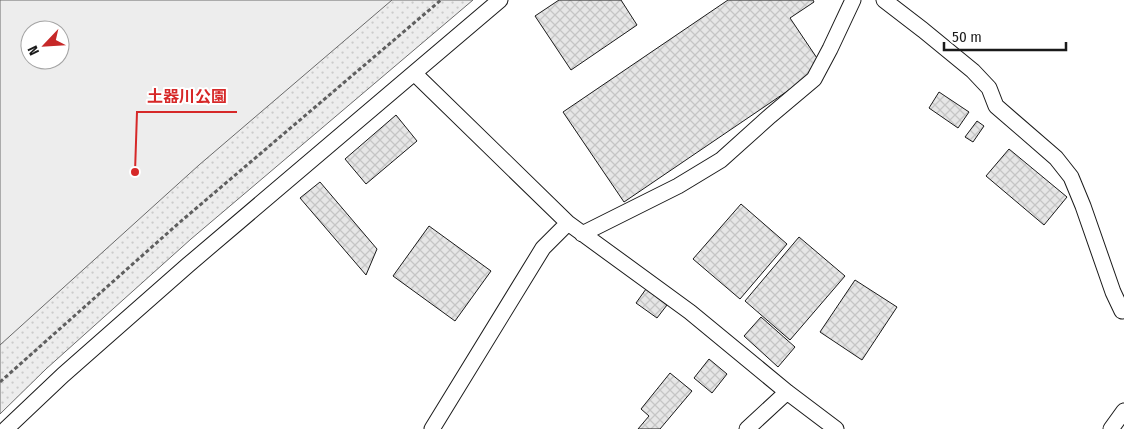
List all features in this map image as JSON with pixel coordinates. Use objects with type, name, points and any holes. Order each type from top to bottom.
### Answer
[{"type":"street","points":[[6,429],[63,375],[188,265],[500,0]]},
{"type":"street","points":[[582,234],[678,186],[721,160],[814,79],[853,0]]},
{"type":"street","points":[[884,0],[973,71],[989,88],[996,106],[1056,158],[1072,177],[1084,206],[1112,292],[1123,313]]},
{"type":"street","points":[[414,73],[568,223],[690,312],[787,392],[836,429]]},
{"type":"street","points":[[432,429],[543,248],[568,223]]},
{"type":"street","points":[[1123,313],[1122,299],[1124,294]]},
{"type":"street","points":[[747,429],[787,392]]},
{"type":"street","points":[[1111,429],[1124,411]]},
{"type":"path","points":[[0,382],[180,222],[441,0]]},
{"type":"shaded area","points":[[0,0],[473,0],[191,239],[46,369],[0,414]]},
{"type":"shaded area","points":[[0,0],[392,0],[199,165],[0,345]]},
{"type":"building","points":[[559,0],[621,0],[637,25],[571,70],[535,16]]},
{"type":"building","points":[[728,0],[813,0],[814,2],[790,18],[823,67],[624,202],[563,112]]},
{"type":"building","points":[[939,92],[969,112],[958,128],[929,108]]},
{"type":"building","points":[[396,115],[417,141],[366,184],[345,159]]},
{"type":"building","points":[[977,121],[984,126],[973,142],[965,137]]},
{"type":"building","points":[[1009,149],[1067,197],[1044,225],[986,176]]},
{"type":"building","points":[[320,182],[377,249],[366,275],[300,198]]},
{"type":"building","points":[[741,204],[787,244],[740,299],[693,259]]},
{"type":"building","points":[[429,226],[491,271],[455,321],[393,276]]},
{"type":"building","points":[[799,237],[845,276],[790,340],[745,301]]},
{"type":"building","points":[[855,280],[897,307],[862,360],[820,332]]},
{"type":"building","points":[[646,289],[667,305],[657,318],[636,303]]},
{"type":"building","points":[[761,317],[795,347],[778,367],[744,336]]},
{"type":"building","points":[[709,359],[727,374],[712,393],[694,378]]},
{"type":"building","points":[[670,373],[692,391],[660,429],[638,429],[649,416],[641,409]]},
{"type":"place","name":"土器川公園","points":[[135,172]]}]
